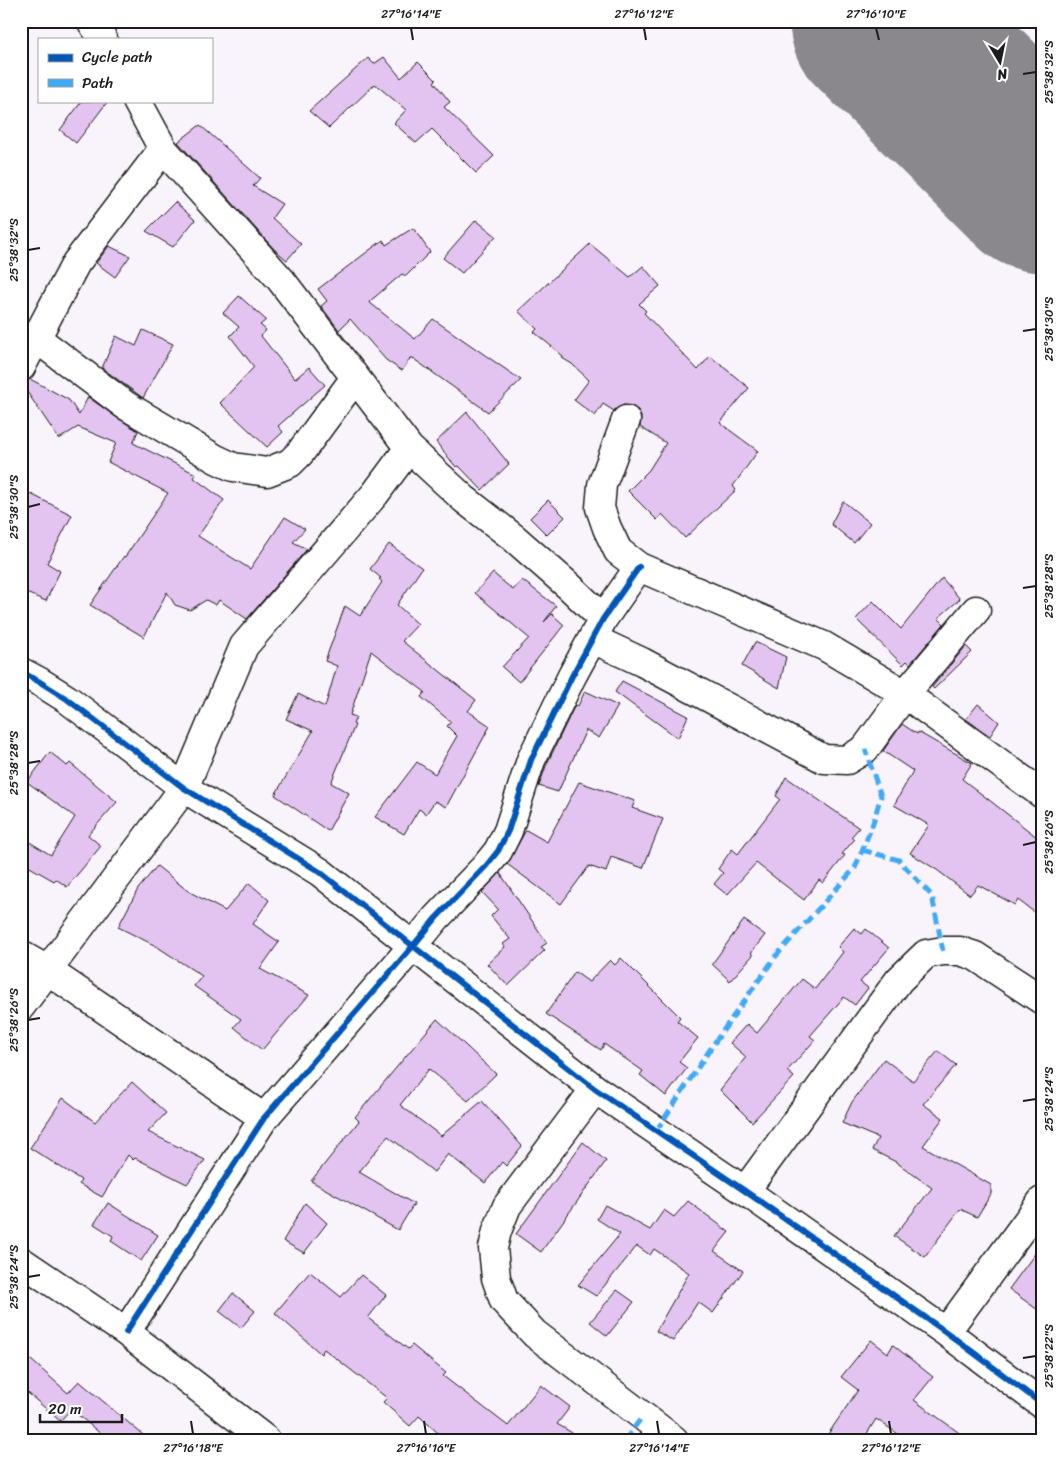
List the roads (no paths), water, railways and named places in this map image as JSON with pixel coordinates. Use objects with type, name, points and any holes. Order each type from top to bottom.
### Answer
[{"type":"street","points":[[91,21],[102,38]]},
{"type":"street","points":[[138,102],[163,149],[281,280],[409,448],[464,499],[514,538],[571,588],[598,629],[642,662],[824,759],[846,760],[865,749],[905,694],[976,610]]},
{"type":"street","points":[[21,367],[76,263],[163,149]]},
{"type":"street","points":[[36,338],[125,405],[216,459],[232,467],[250,470],[267,472],[290,463],[300,453],[355,378]]},
{"type":"street","points":[[626,420],[602,486],[600,508],[618,551],[639,567],[824,646],[905,694],[1042,794]]},
{"type":"street","points":[[21,1006],[184,788],[244,646],[375,494],[409,448]]},
{"type":"street","points":[[126,1332],[264,1118],[436,918],[498,851],[508,831],[531,760],[572,676],[598,629],[639,567]]},
{"type":"street","points":[[21,672],[67,700],[184,788],[320,872],[595,1090],[745,1190],[946,1332],[1042,1404]]},
{"type":"street","points":[[745,1190],[899,980],[926,954],[960,951],[975,956],[1042,1000]]},
{"type":"street","points":[[21,955],[47,970],[264,1118]]},
{"type":"street","points":[[595,1090],[507,1206],[497,1231],[494,1248],[496,1278],[504,1300],[535,1334],[674,1440]]},
{"type":"street","points":[[946,1332],[1042,1202]]},
{"type":"street","points":[[21,1261],[126,1332],[266,1440]]}]
